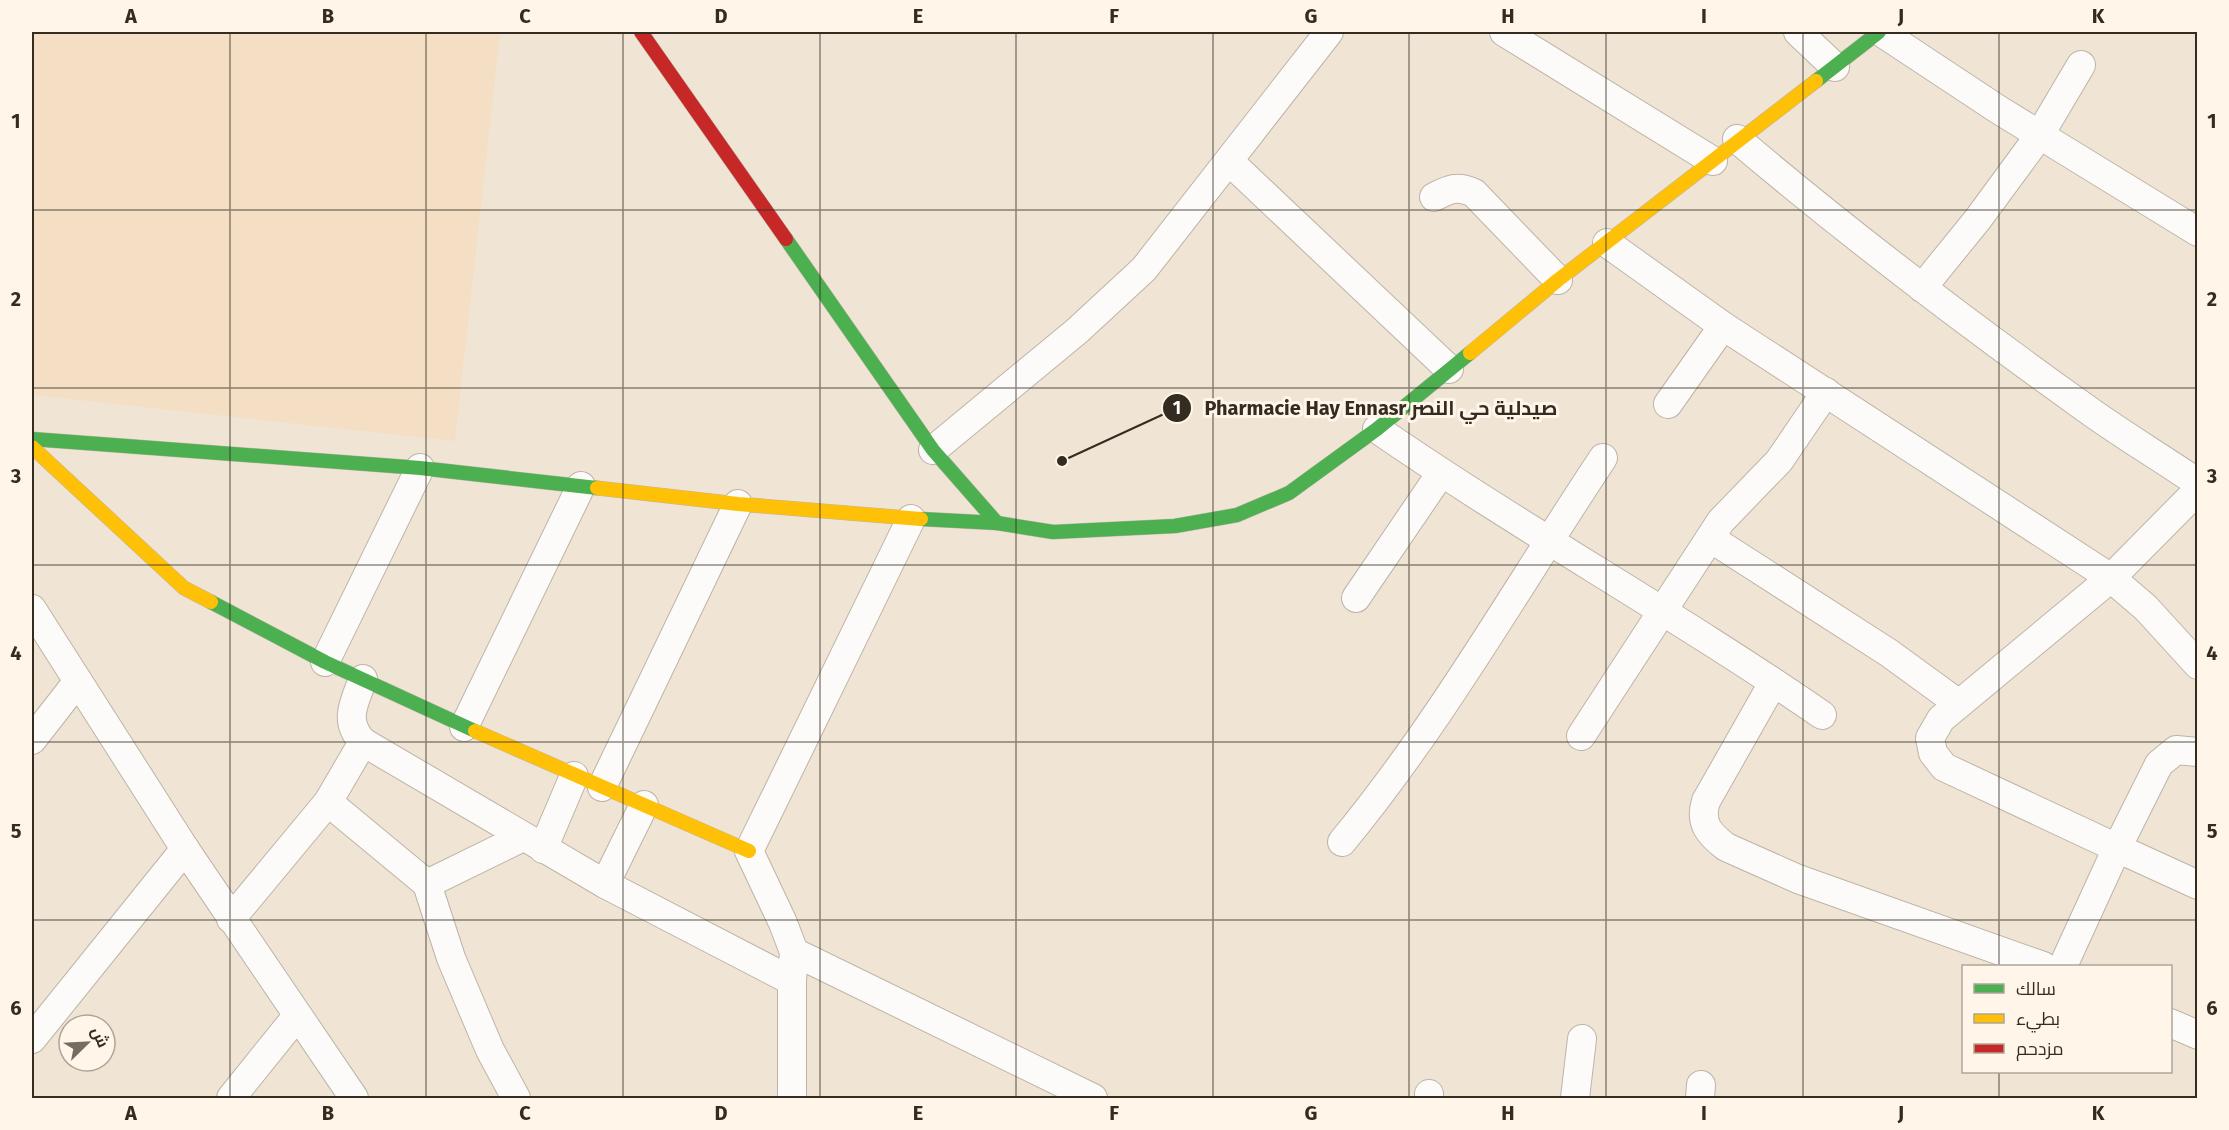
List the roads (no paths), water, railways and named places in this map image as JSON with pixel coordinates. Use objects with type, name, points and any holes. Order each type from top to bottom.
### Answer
[{"type":"street","points":[[1504,32],[1713,161]]},
{"type":"street","points":[[1798,32],[1836,67]]},
{"type":"street","points":[[32,439],[420,468],[738,504],[911,519],[997,523],[1053,532],[1175,526],[1237,515],[1289,493],[1377,429],[1558,280],[1880,32],[2039,136],[2198,232]]},
{"type":"street","points":[[933,450],[1077,331],[1144,269],[1326,33]]},
{"type":"street","points":[[647,34],[933,450],[997,523]]},
{"type":"street","points":[[1922,288],[1978,219],[2039,136],[2081,65]]},
{"type":"street","points":[[1737,140],[1832,219],[1922,288],[2086,409],[2198,483]]},
{"type":"street","points":[[1228,161],[1271,198],[1359,286],[1449,369]]},
{"type":"street","points":[[1434,197],[1452,188],[1464,188],[1474,193],[1558,280]]},
{"type":"street","points":[[1607,243],[1723,326],[2111,578],[2146,608],[2198,665]]},
{"type":"street","points":[[1668,404],[1723,326]]},
{"type":"street","points":[[1581,736],[1710,538],[1732,508],[1779,461],[1826,392]]},
{"type":"street","points":[[1377,429],[1441,473],[1661,610],[1822,715]]},
{"type":"street","points":[[32,447],[184,588],[363,680],[574,776],[749,851],[775,903],[794,952],[792,1098]]},
{"type":"street","points":[[1342,842],[1383,792],[1425,733],[1603,458]]},
{"type":"street","points":[[325,662],[420,468]]},
{"type":"street","points":[[1356,598],[1441,473]]},
{"type":"street","points":[[464,727],[581,486]]},
{"type":"street","points":[[2198,490],[2111,578],[1941,719],[1930,738],[1933,753],[1944,767],[2198,885]]},
{"type":"street","points":[[602,787],[738,504]]},
{"type":"street","points":[[749,851],[911,519]]},
{"type":"street","points":[[1710,538],[1919,673],[1959,704]]},
{"type":"street","points":[[32,609],[231,919],[354,1098]]},
{"type":"street","points":[[363,680],[350,713],[353,729],[363,742],[605,884],[792,981]]},
{"type":"street","points":[[32,740],[78,681]]},
{"type":"street","points":[[1773,683],[1706,801],[1702,814],[1706,829],[1726,847],[1798,879],[2040,965]]},
{"type":"street","points":[[231,919],[328,802],[363,742]]},
{"type":"street","points":[[2063,965],[2159,764],[2176,750],[2198,752]]},
{"type":"street","points":[[427,884],[532,843],[574,776]]},
{"type":"street","points":[[328,802],[427,884],[460,979],[490,1050],[516,1098]]},
{"type":"street","points":[[605,884],[644,805]]},
{"type":"street","points":[[32,1039],[185,849]]},
{"type":"street","points":[[794,952],[1093,1098]]},
{"type":"street","points":[[231,1098],[297,1016]]},
{"type":"street","points":[[2172,1024],[2198,1035]]},
{"type":"street","points":[[1575,1098],[1582,1039]]},
{"type":"place","name":"Pharmacie Hay Ennasr صيدلية حي النصر","points":[[1062,461]]}]
